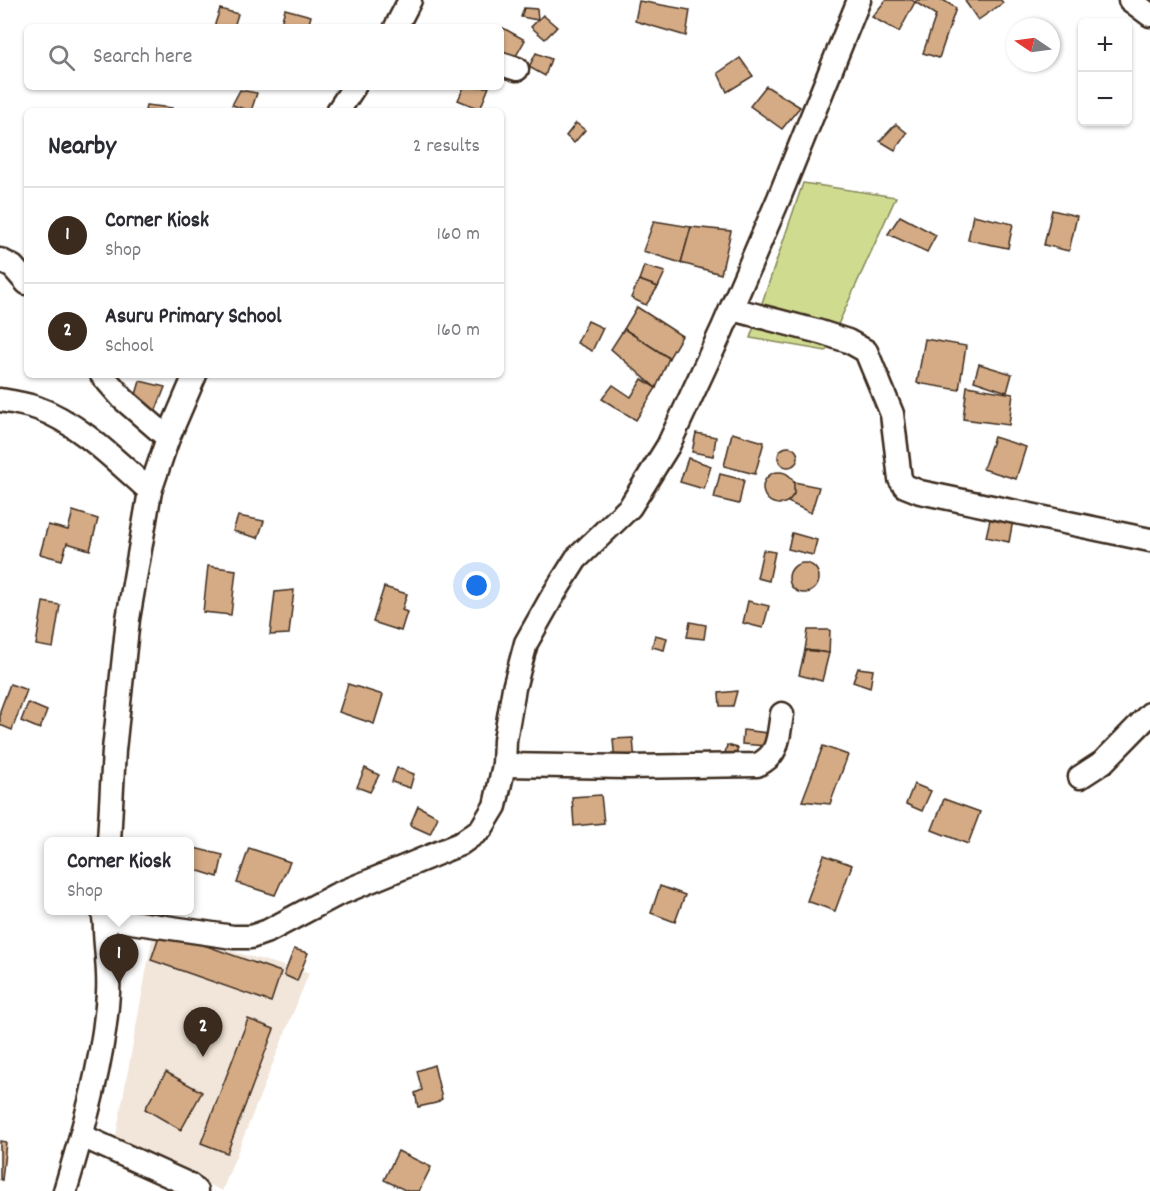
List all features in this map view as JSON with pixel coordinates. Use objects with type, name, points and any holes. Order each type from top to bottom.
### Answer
[{"type":"street","points":[[400,24],[410,0]]},
{"type":"street","points":[[110,915],[232,937],[251,937],[268,931],[336,895],[460,844],[481,830],[495,806],[504,765],[505,740],[526,643],[576,559],[630,507],[649,480],[686,411],[732,309],[832,72],[859,0]]},
{"type":"street","points":[[1131,0],[1150,15]]},
{"type":"street","points":[[340,108],[352,90]]},
{"type":"street","points":[[0,260],[13,267],[24,280]]},
{"type":"street","points":[[732,309],[820,332],[848,341],[866,351],[892,414],[900,479],[905,486],[920,492],[1150,540]]},
{"type":"street","points":[[105,378],[123,399],[168,438]]},
{"type":"street","points":[[109,837],[114,750],[128,619],[150,491],[168,438],[194,378]]},
{"type":"street","points":[[0,400],[36,408],[52,415],[94,442],[150,491]]},
{"type":"street","points":[[504,765],[628,767],[757,765],[768,760],[773,754],[782,714]]},
{"type":"street","points":[[1080,777],[1103,762],[1150,714]]},
{"type":"street","points":[[65,1191],[82,1136],[104,1032],[107,1001],[104,915]]},
{"type":"street","points":[[82,1136],[190,1185],[196,1191]]},
{"type":"shaded area","points":[[154,929],[309,973],[222,1191],[115,1141]]},
{"type":"green space","points":[[803,183],[896,197],[826,351],[750,338]]},
{"type":"building","points":[[886,0],[915,2],[899,32],[872,17]]},
{"type":"building","points":[[917,0],[943,0],[956,8],[939,58],[923,53],[936,15],[915,2]]},
{"type":"building","points":[[1001,0],[1003,3],[978,20],[965,1]]},
{"type":"building","points":[[639,1],[690,10],[686,36],[635,21]]},
{"type":"building","points":[[524,8],[537,9],[538,20],[521,17]]},
{"type":"building","points":[[220,9],[238,14],[235,24],[215,24]]},
{"type":"building","points":[[285,9],[311,16],[309,24],[281,24]]},
{"type":"building","points":[[543,15],[557,27],[545,39],[531,27]]},
{"type":"building","points":[[504,29],[525,40],[512,63],[504,59]]},
{"type":"building","points":[[536,53],[551,59],[545,76],[529,67]]},
{"type":"building","points":[[740,58],[753,76],[727,92],[718,73]]},
{"type":"building","points":[[766,86],[800,107],[782,129],[750,106]]},
{"type":"building","points":[[240,90],[257,93],[252,108],[232,105]]},
{"type":"building","points":[[463,90],[488,90],[480,108],[458,100]]},
{"type":"building","points":[[146,105],[172,108],[146,108]]},
{"type":"building","points":[[576,123],[585,130],[574,143],[566,136]]},
{"type":"building","points":[[896,124],[907,133],[895,150],[880,141]]},
{"type":"building","points":[[1052,210],[1077,216],[1069,251],[1044,245]]},
{"type":"building","points":[[973,215],[1013,224],[1008,248],[968,240]]},
{"type":"building","points":[[900,216],[936,235],[927,252],[888,234]]},
{"type":"building","points":[[654,221],[691,227],[681,263],[643,251]]},
{"type":"building","points":[[691,227],[731,231],[721,274],[681,263]]},
{"type":"building","points":[[644,266],[665,272],[658,287],[639,280]]},
{"type":"building","points":[[639,280],[658,287],[646,305],[631,298]]},
{"type":"building","points":[[637,307],[682,336],[669,358],[624,329]]},
{"type":"building","points":[[588,321],[603,328],[592,351],[577,343]]},
{"type":"building","points":[[624,329],[669,358],[656,388],[611,349]]},
{"type":"building","points":[[925,339],[966,346],[959,390],[917,383]]},
{"type":"building","points":[[979,364],[1012,374],[1007,392],[974,381]]},
{"type":"building","points":[[642,379],[656,388],[636,420],[602,399],[613,385],[631,397]]},
{"type":"building","points":[[140,381],[165,387],[156,410],[133,405]]},
{"type":"building","points":[[967,386],[1013,394],[1009,425],[963,419]]},
{"type":"building","points":[[696,433],[716,437],[713,456],[692,452]]},
{"type":"building","points":[[732,433],[764,442],[755,474],[724,466]]},
{"type":"building","points":[[994,437],[1026,447],[1016,479],[983,469]]},
{"type":"building","points":[[788,447],[795,450],[798,457],[795,464],[788,467],[781,464],[778,457],[781,450]]},
{"type":"building","points":[[688,458],[711,466],[704,489],[680,482]]},
{"type":"building","points":[[779,472],[790,477],[795,488],[790,499],[779,504],[768,499],[763,488],[768,477]]},
{"type":"building","points":[[720,474],[744,480],[739,504],[714,498]]},
{"type":"building","points":[[794,482],[819,487],[811,513],[788,502],[794,494]]},
{"type":"building","points":[[73,511],[98,519],[90,550],[67,543],[62,560],[40,554],[48,525],[68,530]]},
{"type":"building","points":[[991,515],[1013,520],[1009,542],[986,537]]},
{"type":"building","points":[[238,516],[264,521],[258,538],[233,531]]},
{"type":"building","points":[[792,533],[817,540],[813,555],[788,549]]},
{"type":"building","points":[[763,550],[775,552],[769,581],[757,578]]},
{"type":"building","points":[[804,563],[815,567],[819,578],[815,589],[804,593],[793,589],[789,578],[793,567]]},
{"type":"building","points":[[208,566],[236,570],[231,615],[203,612]]},
{"type":"building","points":[[384,587],[407,594],[402,610],[407,612],[401,631],[373,622]]},
{"type":"building","points":[[294,590],[289,634],[270,635],[275,592]]},
{"type":"building","points":[[748,601],[769,606],[763,628],[743,623]]},
{"type":"building","points":[[43,602],[60,605],[53,648],[36,645]]},
{"type":"building","points":[[690,622],[706,625],[704,639],[687,637]]},
{"type":"building","points":[[808,630],[830,630],[829,653],[805,650]]},
{"type":"building","points":[[655,635],[667,638],[664,650],[652,647]]},
{"type":"building","points":[[805,650],[829,653],[822,681],[799,675]]},
{"type":"building","points":[[858,668],[873,670],[870,688],[853,682]]},
{"type":"building","points":[[10,684],[27,690],[12,730],[0,725],[0,711]]},
{"type":"building","points":[[348,684],[383,695],[374,724],[339,712]]},
{"type":"building","points":[[737,691],[733,706],[720,706],[719,693]]},
{"type":"building","points":[[28,703],[47,711],[40,729],[21,721]]},
{"type":"building","points":[[743,730],[768,733],[767,746],[742,744]]},
{"type":"building","points":[[633,738],[635,762],[615,764],[613,739]]},
{"type":"building","points":[[727,745],[738,748],[734,760],[724,757]]},
{"type":"building","points":[[823,746],[848,755],[830,804],[802,801]]},
{"type":"building","points":[[365,768],[379,775],[370,792],[357,787]]},
{"type":"building","points":[[397,768],[414,774],[410,788],[392,782]]},
{"type":"building","points":[[914,784],[931,791],[922,811],[906,804]]},
{"type":"building","points":[[601,795],[604,823],[574,826],[572,797]]},
{"type":"building","points":[[944,799],[980,812],[968,844],[932,830]]},
{"type":"building","points":[[418,806],[438,817],[430,834],[410,825]]},
{"type":"building","points":[[194,848],[223,855],[218,877],[194,870]]},
{"type":"building","points":[[249,848],[290,862],[275,895],[237,883]]},
{"type":"building","points":[[824,855],[852,865],[835,911],[807,901]]},
{"type":"building","points":[[660,886],[685,895],[675,922],[651,913]]},
{"type":"building","points":[[161,930],[281,972],[271,1002],[151,960]]},
{"type":"building","points":[[294,949],[308,953],[297,981],[284,975]]},
{"type":"building","points":[[248,1019],[274,1029],[227,1153],[201,1143]]},
{"type":"building","points":[[434,1065],[442,1099],[436,1103],[418,1107],[415,1093],[422,1090],[417,1071]]},
{"type":"building","points":[[166,1072],[202,1092],[181,1130],[145,1109]]},
{"type":"building","points":[[0,1141],[6,1142],[2,1180],[0,1179]]},
{"type":"building","points":[[398,1151],[431,1167],[419,1191],[407,1191],[384,1180]]},
{"type":"place","name":"Corner Kiosk","points":[[119,984]]},
{"type":"place","name":"Asuru Primary School","points":[[203,1057]]}]
